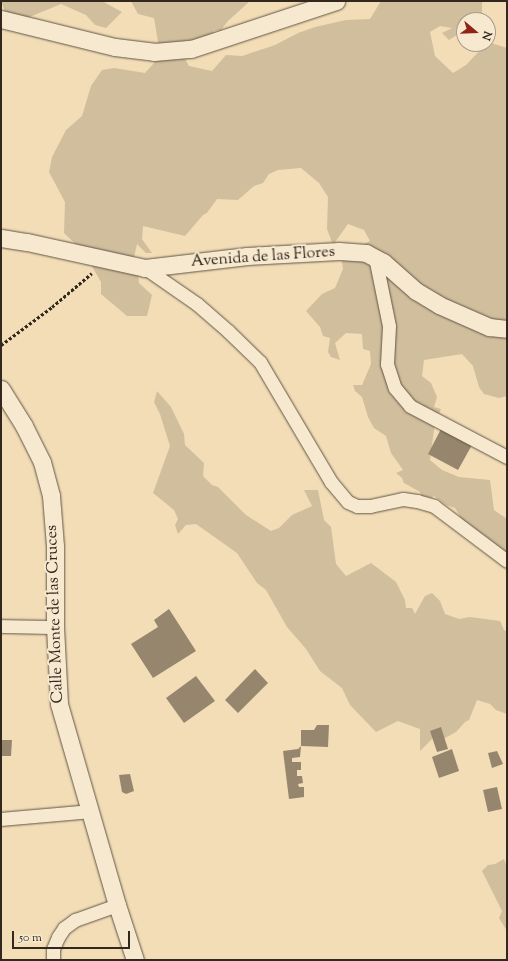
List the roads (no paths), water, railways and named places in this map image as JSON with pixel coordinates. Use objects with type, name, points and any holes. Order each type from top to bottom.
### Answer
[{"type":"street","points":[[1,19],[115,48],[154,52],[191,49],[336,1]]},
{"type":"street","name":"Avenida de las Flores","points":[[1,238],[27,242],[145,268],[247,256],[304,252],[366,253],[375,257],[416,291],[439,305],[489,327],[507,329]]},
{"type":"street","points":[[375,257],[389,326],[387,364],[395,388],[410,406],[416,410],[507,457]]},
{"type":"street","points":[[145,268],[197,304],[260,362],[331,482],[348,502],[357,506],[370,506],[403,499],[434,506],[507,561]]},
{"type":"street","name":"Calle Monte de las Cruces","points":[[1,389],[24,426],[42,462],[51,496],[55,546],[54,627],[58,704],[91,811],[117,905],[135,960]]},
{"type":"street","points":[[1,626],[54,627]]},
{"type":"street","points":[[1,819],[91,811]]},
{"type":"street","points":[[53,960],[53,949],[64,928],[75,920],[117,905]]}]
